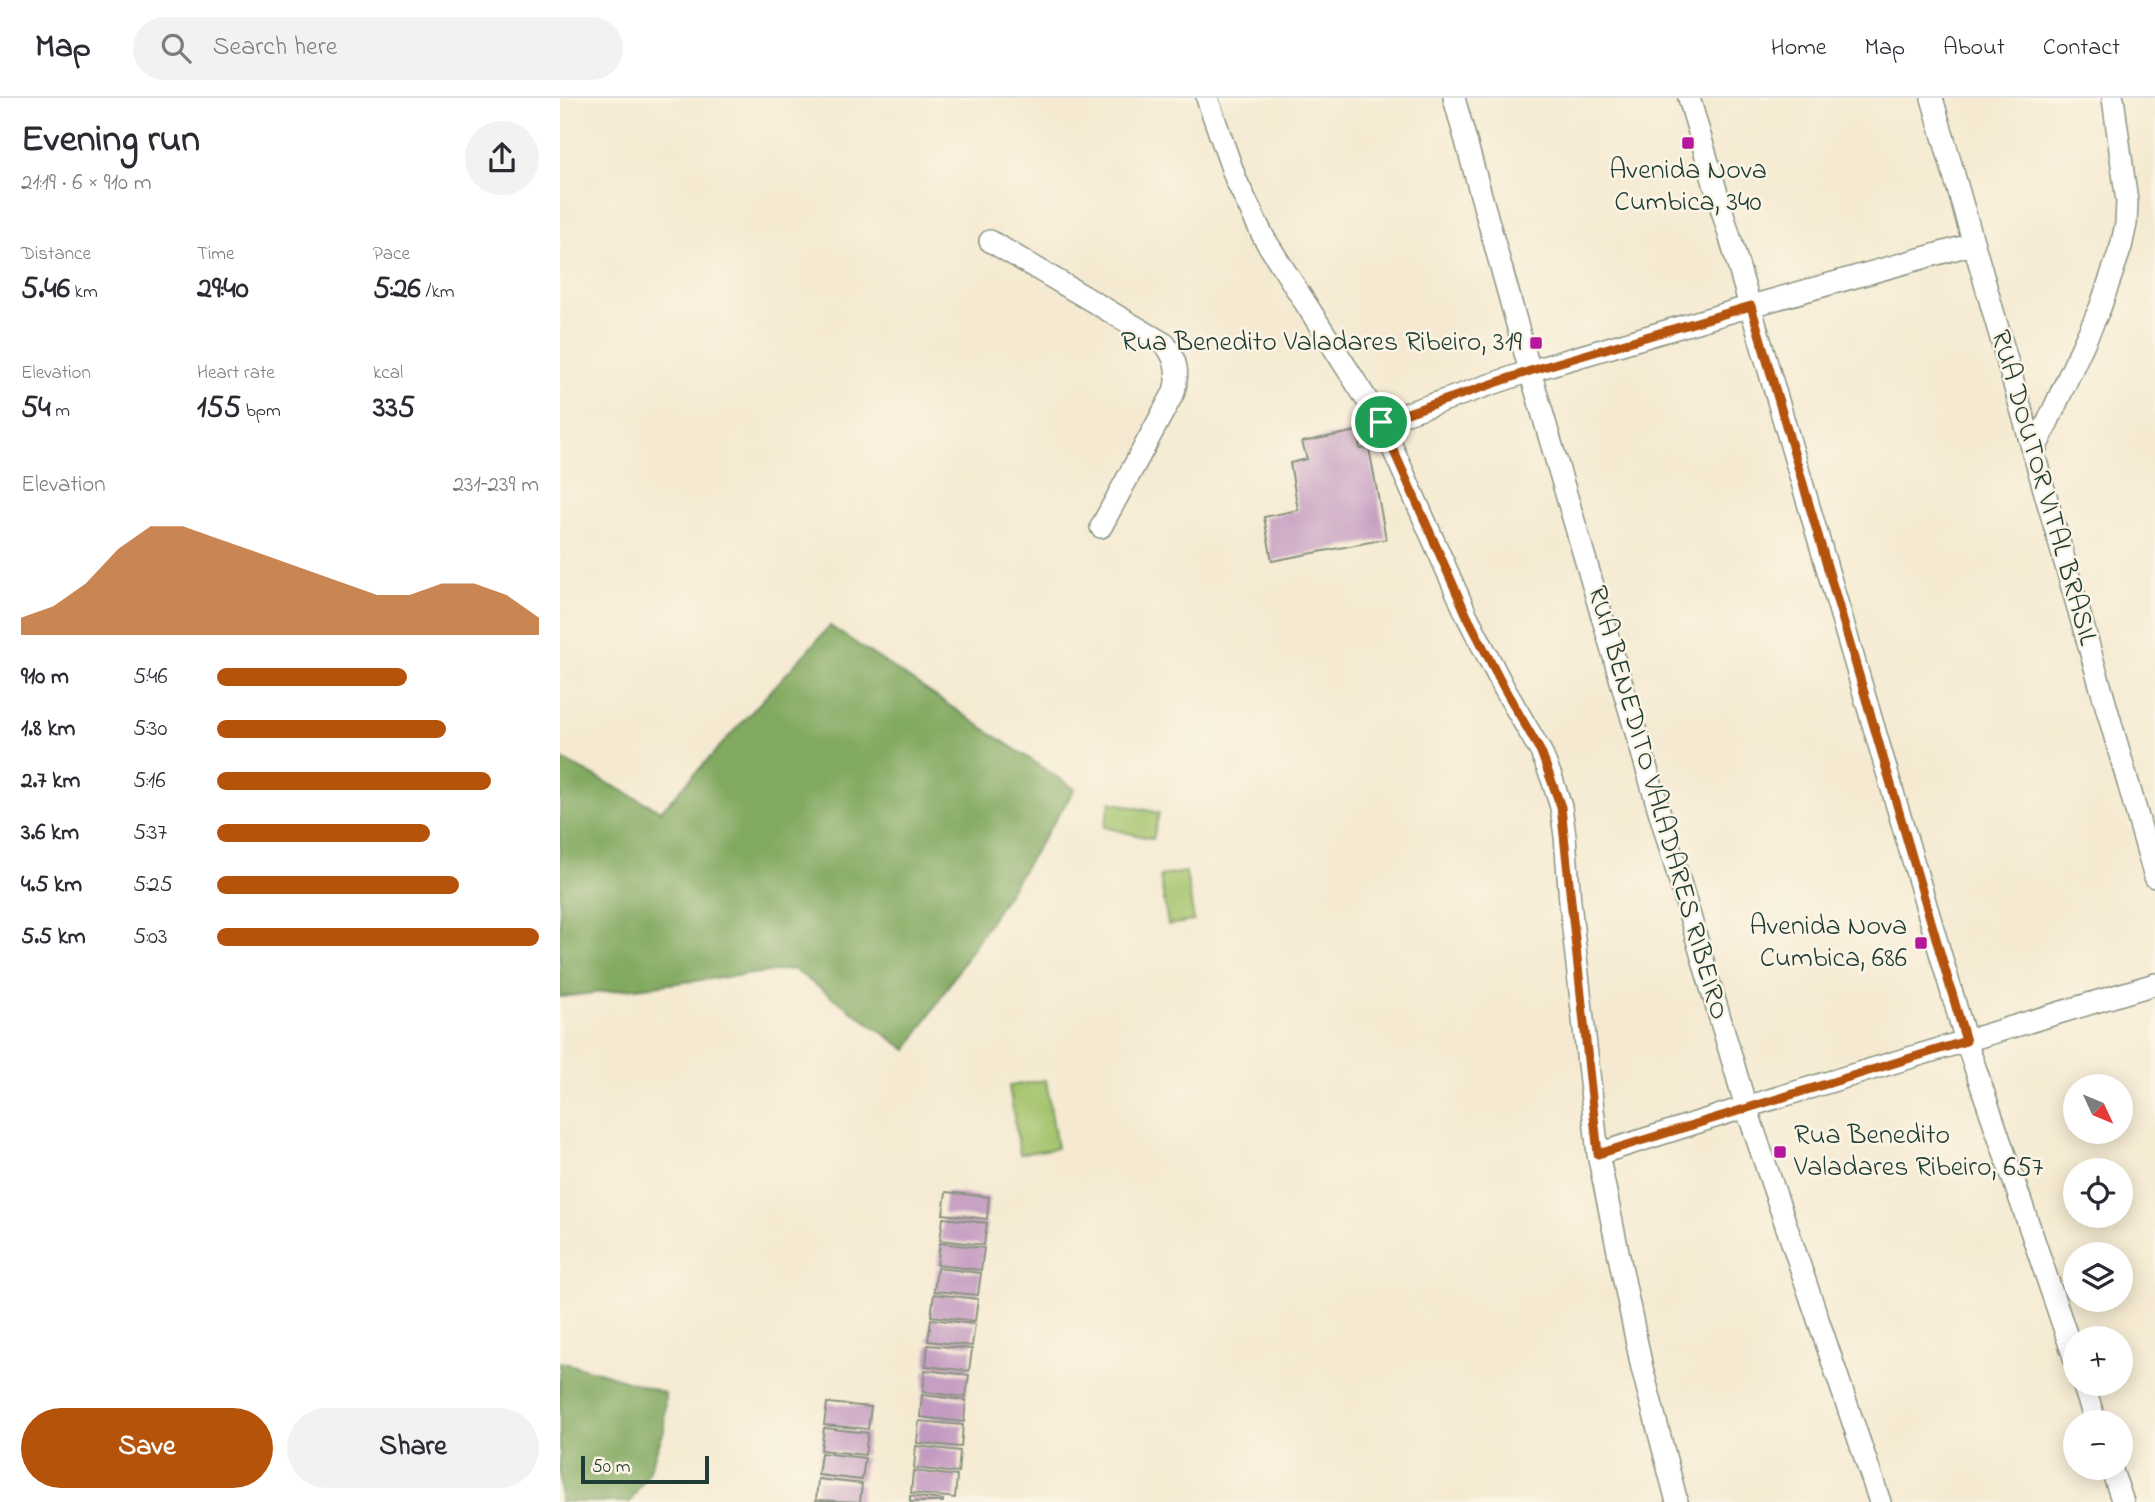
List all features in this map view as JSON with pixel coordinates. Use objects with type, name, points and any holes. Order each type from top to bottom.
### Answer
[{"type":"street","points":[[1208,98],[1236,180],[1265,238],[1381,422],[1467,616],[1541,752],[1561,807],[1598,1154],[1642,1367],[1676,1502]]},
{"type":"street","name":"RUA BENEDITO VALADARES RIBEIRO","points":[[1454,98],[1530,371],[1746,1107],[1880,1502]]},
{"type":"street","points":[[1689,98],[1966,1041],[2063,1326]]},
{"type":"street","name":"RUA DOUTOR VITAL BRASIL","points":[[1932,98],[2155,877]]},
{"type":"street","points":[[2033,454],[2100,308],[2121,247],[2127,202],[2113,98]]},
{"type":"street","points":[[990,241],[1165,344],[1173,354],[1178,377],[1174,392],[1101,527]]},
{"type":"street","points":[[1381,422],[1530,371],[1973,244]]},
{"type":"street","points":[[1598,1154],[2155,984]]},
{"type":"street","points":[[2115,1480],[2123,1502]]},
{"type":"green space","points":[[830,626],[1075,789],[907,1050],[793,969],[560,997],[560,758],[661,811]]},
{"type":"green space","points":[[1111,802],[1159,813],[1153,839],[1104,827]]},
{"type":"green space","points":[[1186,872],[1194,921],[1168,925],[1160,876]]},
{"type":"green space","points":[[1046,1080],[1057,1148],[1020,1154],[1009,1086]]},
{"type":"green space","points":[[560,1362],[665,1393],[664,1431],[647,1475],[630,1502],[560,1502]]},
{"type":"building","points":[[1357,431],[1360,449],[1369,448],[1386,539],[1272,561],[1264,517],[1298,510],[1290,463],[1307,459],[1302,442]]},
{"type":"building","points":[[946,1192],[989,1197],[987,1219],[943,1214]]},
{"type":"building","points":[[943,1218],[987,1223],[984,1245],[940,1240]]},
{"type":"building","points":[[940,1243],[984,1248],[981,1270],[937,1265]]},
{"type":"building","points":[[937,1268],[981,1273],[978,1295],[934,1291]]},
{"type":"building","points":[[934,1294],[978,1299],[975,1321],[931,1316]]},
{"type":"building","points":[[931,1319],[975,1324],[972,1346],[928,1341]]},
{"type":"building","points":[[928,1345],[972,1349],[969,1371],[926,1366]]},
{"type":"building","points":[[925,1370],[969,1375],[966,1397],[923,1392]]},
{"type":"building","points":[[922,1395],[966,1400],[964,1422],[920,1417]]},
{"type":"building","points":[[827,1403],[871,1407],[868,1429],[824,1425]]},
{"type":"building","points":[[919,1421],[963,1425],[961,1447],[917,1443]]},
{"type":"building","points":[[824,1428],[868,1433],[865,1455],[821,1450]]},
{"type":"building","points":[[916,1446],[960,1451],[958,1473],[914,1468]]},
{"type":"building","points":[[821,1453],[865,1458],[862,1480],[818,1475]]},
{"type":"building","points":[[913,1471],[957,1476],[955,1498],[911,1493]]},
{"type":"building","points":[[818,1479],[862,1484],[860,1502],[816,1500]]},
{"type":"building","points":[[910,1496],[943,1500],[943,1502],[910,1502]]},
{"type":"place","name":"Avenida Nova Cumbica, 340","points":[[1688,143]]},
{"type":"place","name":"Rua Benedito Valadares Ribeiro, 319","points":[[1536,343]]},
{"type":"place","name":"Avenida Nova Cumbica, 686","points":[[1921,943]]},
{"type":"place","name":"Rua Benedito Valadares Ribeiro, 657","points":[[1780,1152]]},
{"type":"route","points":[[1751,306],[1966,1041],[1598,1154],[1561,807],[1541,752],[1467,616],[1381,422],[1530,371],[1751,306]]}]
